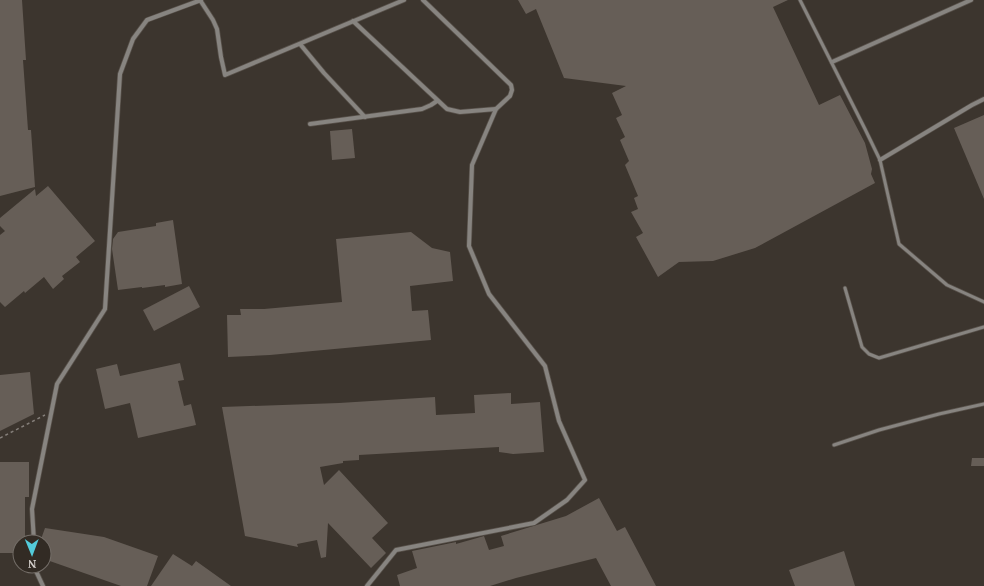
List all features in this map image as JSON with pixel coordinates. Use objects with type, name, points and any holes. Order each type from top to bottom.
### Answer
[{"type":"street","points":[[34,534],[32,509],[58,384],[105,308],[120,74],[133,39],[147,20],[200,0],[217,29],[225,75],[404,0]]},
{"type":"street","points":[[367,586],[396,550],[534,523],[567,500],[585,480],[559,421],[545,366],[489,294],[469,246],[472,165],[496,109],[510,96],[512,90],[511,85],[423,0]]},
{"type":"street","points":[[832,62],[971,0]]},
{"type":"street","points":[[353,21],[447,109],[455,112],[496,109]]},
{"type":"street","points":[[300,44],[324,73],[365,117]]},
{"type":"street","points":[[880,160],[984,99]]},
{"type":"street","points":[[310,124],[422,109],[437,101]]},
{"type":"street","points":[[37,574],[43,586]]},
{"type":"lane","points":[[800,0],[866,129],[880,160],[899,244],[947,285],[984,302]]},
{"type":"lane","points":[[845,288],[862,347],[869,354],[876,357],[887,356],[984,327]]},
{"type":"lane","points":[[834,445],[879,430],[938,414],[984,404]]},
{"type":"path","points":[[0,438],[52,412]]},
{"type":"building","points":[[0,0],[22,0],[26,60],[23,60],[28,130],[31,130],[35,187],[0,196]]},
{"type":"building","points":[[518,0],[788,0],[773,7],[819,105],[840,95],[865,143],[872,169],[871,174],[875,183],[755,248],[713,261],[679,262],[658,277],[636,237],[643,233],[631,212],[638,209],[634,198],[638,196],[625,165],[629,161],[620,140],[625,137],[616,118],[622,115],[612,93],[626,86],[564,78],[536,9],[526,14]]},
{"type":"building","points":[[984,115],[984,199],[954,128]]},
{"type":"building","points":[[352,129],[355,158],[332,160],[330,131]]},
{"type":"building","points":[[48,186],[95,241],[76,257],[80,262],[62,276],[64,279],[53,289],[44,277],[5,307],[0,302],[0,235],[5,231],[0,226],[0,218],[35,189],[36,196]]},
{"type":"building","points":[[173,220],[182,284],[165,287],[165,285],[118,290],[112,249],[113,239],[118,232],[156,226],[156,223]]},
{"type":"building","points":[[411,232],[432,248],[450,252],[453,281],[410,286],[412,311],[428,310],[431,340],[270,355],[228,357],[227,315],[241,315],[240,309],[264,309],[342,302],[336,239]]},
{"type":"building","points":[[189,286],[200,307],[154,331],[143,310]]},
{"type":"building","points":[[180,363],[184,380],[178,381],[184,406],[191,404],[196,425],[138,438],[130,403],[105,409],[96,369],[117,364],[120,376]]},
{"type":"building","points":[[30,372],[34,414],[0,431],[0,375]]},
{"type":"building","points":[[511,393],[511,404],[540,402],[544,452],[513,454],[499,452],[499,447],[359,455],[359,460],[343,461],[343,463],[320,467],[324,485],[339,470],[388,523],[372,538],[386,553],[371,568],[328,523],[326,557],[321,558],[317,540],[297,544],[298,547],[245,536],[222,407],[339,403],[435,397],[436,415],[475,413],[474,395]]},
{"type":"building","points":[[972,458],[984,458],[984,466],[971,466]]},
{"type":"building","points":[[0,462],[29,462],[29,497],[25,497],[25,534],[12,534],[12,553],[0,553]]},
{"type":"building","points":[[599,498],[617,531],[625,527],[656,586],[611,586],[596,558],[490,586],[400,586],[397,575],[417,568],[412,551],[456,542],[456,544],[484,536],[489,550],[504,546],[501,536],[566,516]]},
{"type":"building","points":[[45,528],[104,537],[158,556],[147,586],[121,586],[52,562],[52,534],[43,534]]},
{"type":"building","points":[[844,551],[855,586],[795,586],[789,570]]},
{"type":"building","points":[[173,554],[192,566],[196,561],[231,586],[151,586]]}]
